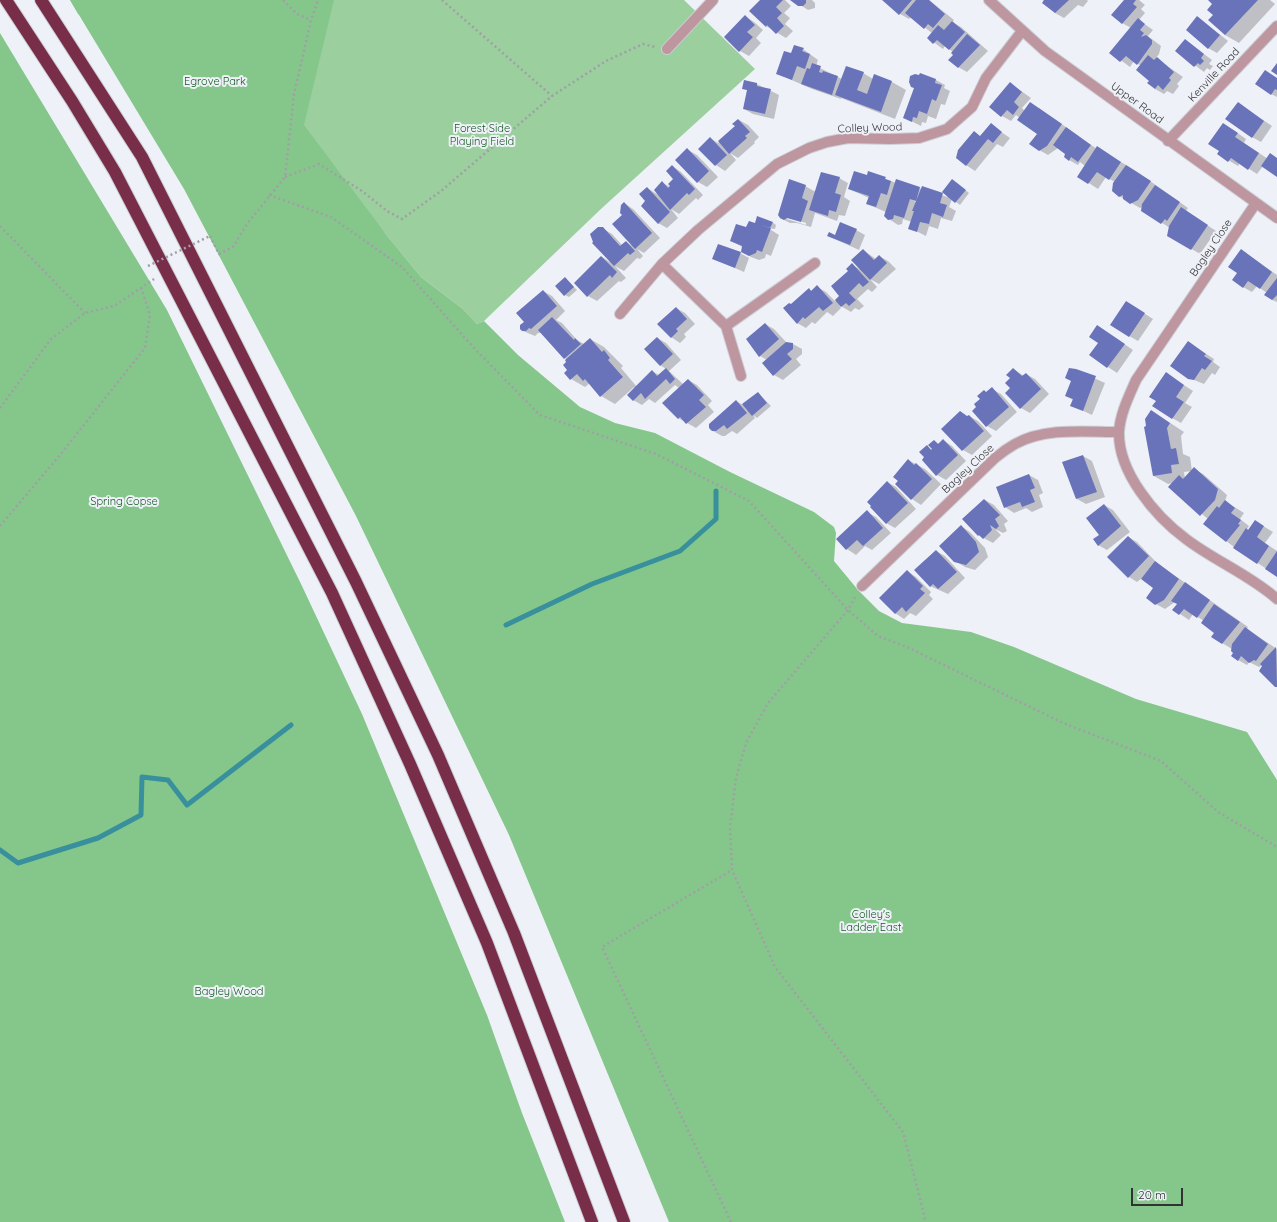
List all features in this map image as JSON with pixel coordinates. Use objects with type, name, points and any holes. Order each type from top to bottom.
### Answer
[{"type":"highway","points":[[6,0],[115,172],[332,593],[410,764],[487,943],[592,1222]]},
{"type":"highway","points":[[42,0],[142,157],[356,582],[438,755],[514,933],[624,1222]]},
{"type":"street","name":"Upper Road","points":[[989,0],[1045,52],[1277,218]]},
{"type":"street","points":[[667,50],[710,4]]},
{"type":"street","name":"Kenville Road","points":[[1168,141],[1277,26]]},
{"type":"street","name":"Colley Wood","points":[[620,314],[662,264],[698,230],[777,164],[809,148],[848,138],[919,138],[947,128],[972,107],[986,78],[1022,31]]},
{"type":"street","name":"Bagley Close","points":[[1256,203],[1136,380],[1124,408],[1119,432],[1123,455],[1134,482],[1156,512],[1185,539],[1277,599]]},
{"type":"street","points":[[726,326],[815,263]]},
{"type":"street","points":[[662,264],[726,326],[741,376]]},
{"type":"street","name":"Bagley Close","points":[[862,586],[995,458],[1016,443],[1040,435],[1066,432],[1119,432]]},
{"type":"path","points":[[283,0],[298,14],[311,20]]},
{"type":"path","points":[[285,177],[294,94],[311,20],[318,0]]},
{"type":"path","points":[[442,0],[552,96]]},
{"type":"path","points":[[0,408],[51,339],[86,313],[114,306],[141,287],[155,280],[148,266],[210,236],[219,254],[233,247],[239,235],[269,195],[285,177],[319,164],[362,191],[387,211],[402,218],[441,191],[552,96],[606,61],[644,44],[667,50]]},
{"type":"path","points":[[269,195],[331,217],[402,267],[473,347],[540,415],[656,454],[749,501],[848,610],[878,636],[907,647],[1063,723],[1161,761],[1218,812],[1277,847]]},
{"type":"path","points":[[0,226],[86,313]]},
{"type":"path","points":[[0,526],[60,455],[146,348],[150,315],[141,287]]},
{"type":"path","points":[[862,586],[857,588],[857,593],[848,610],[768,703],[746,743],[736,778],[730,827],[732,870],[775,967],[903,1132],[925,1222]]},
{"type":"path","points":[[731,1222],[602,948],[732,870]]},
{"type":"green space","name":"Forest Side Playing Field","points":[[70,0],[684,0],[755,69],[602,208],[484,321],[477,324],[463,309],[421,277],[385,233],[78,14]]},
{"type":"green space","name":"Colley's Ladder East","points":[[70,0],[334,0],[304,125],[385,233],[421,277],[463,309],[477,324],[484,321],[518,355],[580,407],[615,423],[655,433],[730,472],[814,512],[834,527],[836,533],[834,561],[858,590],[879,611],[902,623],[971,632],[1014,647],[1136,699],[1247,732],[1277,780],[1277,1222],[669,1222],[509,835],[356,516],[184,189]]},
{"type":"green space","name":"Bagley Wood","points":[[0,33],[167,310],[302,586],[362,714],[487,1015],[522,1113],[565,1222],[0,1222]]},
{"type":"building","points":[[760,0],[783,0],[776,7],[782,13],[777,18],[784,26],[776,34],[749,11]]},
{"type":"building","points":[[790,0],[806,0],[806,3],[803,6],[798,6]]},
{"type":"building","points":[[882,0],[912,0],[899,15]]},
{"type":"building","points":[[916,0],[929,0],[945,14],[933,28],[928,24],[924,29],[905,13]]},
{"type":"building","points":[[1044,0],[1069,0],[1055,13],[1042,3]]},
{"type":"building","points":[[1124,0],[1136,0],[1133,4],[1137,7],[1122,24],[1111,15]]},
{"type":"building","points":[[1208,0],[1258,0],[1225,35],[1208,20],[1213,15],[1207,10],[1212,4]]},
{"type":"building","points":[[745,15],[755,25],[747,32],[753,37],[739,52],[724,37]]},
{"type":"building","points":[[1197,16],[1220,35],[1208,49],[1186,30]]},
{"type":"building","points":[[1138,18],[1145,24],[1140,30],[1144,33],[1141,37],[1146,35],[1152,40],[1152,44],[1137,65],[1126,56],[1120,62],[1109,53]]},
{"type":"building","points":[[952,21],[965,32],[949,50],[937,40],[933,44],[927,38],[938,25],[944,30]]},
{"type":"building","points":[[967,34],[980,45],[958,68],[948,60],[953,55],[951,53]]},
{"type":"building","points":[[1185,39],[1204,54],[1201,58],[1204,61],[1200,65],[1198,63],[1194,67],[1175,51]]},
{"type":"building","points":[[794,45],[804,48],[802,51],[810,54],[805,69],[797,66],[792,80],[776,74],[784,51],[791,53]]},
{"type":"building","points":[[1148,55],[1154,60],[1157,57],[1174,72],[1169,78],[1171,80],[1163,90],[1158,85],[1155,89],[1147,83],[1149,81],[1136,70]]},
{"type":"building","points":[[812,63],[821,66],[819,72],[822,73],[823,71],[838,76],[832,95],[801,84],[807,68],[810,69]]},
{"type":"building","points":[[1277,63],[1277,75],[1271,71]]},
{"type":"building","points":[[846,66],[864,72],[857,90],[867,94],[874,74],[892,81],[881,112],[835,95]]},
{"type":"building","points":[[1265,70],[1277,78],[1277,90],[1275,89],[1271,95],[1255,84]]},
{"type":"building","points":[[920,73],[936,79],[935,83],[942,85],[936,101],[932,99],[927,114],[919,111],[917,118],[913,117],[912,122],[903,118],[914,88],[911,87],[909,82],[910,76],[915,74],[919,75]]},
{"type":"building","points":[[744,80],[757,83],[757,86],[771,89],[765,114],[743,109],[747,90],[742,89]]},
{"type":"building","points":[[1010,82],[1022,92],[1014,102],[1019,107],[1013,115],[1007,110],[1001,117],[989,107]]},
{"type":"building","points":[[1030,102],[1062,124],[1047,146],[1039,151],[1029,144],[1037,134],[1017,120]]},
{"type":"building","points":[[1238,102],[1264,121],[1252,138],[1225,119]]},
{"type":"building","points":[[738,119],[750,132],[745,136],[747,138],[729,154],[718,141],[735,126],[732,124]]},
{"type":"building","points":[[991,123],[1002,132],[993,143],[988,139],[966,166],[956,158],[958,150],[974,131],[980,136]]},
{"type":"building","points":[[1223,123],[1238,133],[1235,137],[1259,153],[1248,170],[1231,158],[1228,162],[1217,154],[1219,151],[1208,144]]},
{"type":"building","points":[[1066,127],[1091,145],[1078,162],[1071,157],[1069,161],[1064,157],[1065,154],[1053,145]]},
{"type":"building","points":[[710,137],[727,155],[715,166],[698,149]]},
{"type":"building","points":[[1097,146],[1121,162],[1109,180],[1097,172],[1088,184],[1077,177]]},
{"type":"building","points":[[687,148],[709,171],[697,183],[675,160]]},
{"type":"building","points":[[1270,153],[1277,158],[1277,177],[1261,166]]},
{"type":"building","points":[[672,165],[695,189],[689,195],[687,193],[670,210],[654,190],[662,181],[668,188],[670,186],[668,184],[673,179],[666,171]]},
{"type":"building","points":[[1126,165],[1151,181],[1138,200],[1130,204],[1123,199],[1123,195],[1119,197],[1112,191],[1113,183]]},
{"type":"building","points":[[854,171],[867,175],[868,171],[886,177],[885,179],[891,181],[887,195],[881,193],[876,207],[866,204],[869,196],[848,189]]},
{"type":"building","points":[[821,172],[840,177],[835,193],[841,195],[836,212],[829,210],[828,216],[809,210]]},
{"type":"building","points":[[789,179],[806,185],[802,198],[808,201],[801,222],[787,218],[784,220],[778,215]]},
{"type":"building","points":[[896,179],[920,187],[916,201],[910,199],[904,218],[894,215],[893,219],[888,220],[884,216]]},
{"type":"building","points":[[952,179],[966,190],[955,203],[942,192]]},
{"type":"building","points":[[1155,185],[1180,202],[1167,221],[1165,219],[1161,224],[1141,211],[1142,204]]},
{"type":"building","points":[[922,186],[943,193],[940,203],[947,205],[943,217],[932,213],[929,224],[920,222],[917,232],[908,229],[914,211],[912,211]]},
{"type":"building","points":[[647,187],[670,212],[658,224],[641,206],[645,201],[639,194]]},
{"type":"building","points":[[624,202],[652,233],[635,249],[612,224],[622,215],[620,213],[621,205]]},
{"type":"building","points":[[1181,207],[1208,225],[1191,250],[1167,236],[1169,226]]},
{"type":"building","points":[[757,216],[773,222],[762,252],[757,250],[756,253],[749,256],[741,252],[742,246],[730,241],[736,224],[746,227],[749,221],[755,223]]},
{"type":"building","points":[[840,222],[857,229],[850,245],[827,236],[829,232],[835,235]]},
{"type":"building","points":[[598,227],[603,227],[620,246],[626,241],[635,251],[630,255],[628,253],[614,266],[592,243],[590,234]]},
{"type":"building","points":[[718,244],[741,252],[735,268],[712,259]]},
{"type":"building","points":[[863,249],[874,260],[879,255],[887,263],[870,280],[851,260]]},
{"type":"building","points":[[1241,249],[1272,272],[1260,289],[1248,281],[1243,288],[1232,280],[1237,273],[1228,267]]},
{"type":"building","points":[[601,256],[617,272],[612,278],[610,275],[587,297],[574,283]]},
{"type":"building","points":[[852,263],[869,282],[863,287],[859,283],[849,293],[856,300],[849,306],[846,303],[841,307],[835,300],[839,296],[831,286],[848,271],[846,269]]},
{"type":"building","points":[[565,277],[574,287],[564,296],[555,286]]},
{"type":"building","points":[[1277,278],[1277,295],[1272,300],[1264,295]]},
{"type":"building","points":[[817,285],[833,303],[823,311],[819,307],[805,319],[803,317],[797,324],[783,308],[789,303],[791,304],[809,288],[811,291]]},
{"type":"building","points":[[543,290],[557,306],[531,329],[529,328],[526,331],[522,331],[520,329],[520,325],[524,322],[516,313]]},
{"type":"building","points":[[1126,301],[1145,313],[1129,337],[1110,325]]},
{"type":"building","points":[[676,307],[687,319],[676,329],[678,331],[671,338],[657,324]]},
{"type":"building","points":[[552,317],[574,340],[575,338],[581,344],[564,359],[538,330]]},
{"type":"building","points":[[765,323],[779,339],[759,357],[746,339]]},
{"type":"building","points":[[1097,325],[1125,344],[1107,368],[1089,355],[1098,343],[1089,337]]},
{"type":"building","points":[[657,337],[673,354],[660,366],[644,349]]},
{"type":"building","points":[[590,338],[602,352],[604,350],[610,358],[608,360],[623,377],[600,397],[585,379],[583,381],[577,374],[570,380],[564,373],[567,370],[563,365],[566,362],[565,360]]},
{"type":"building","points":[[1188,341],[1206,354],[1204,356],[1212,361],[1205,370],[1202,368],[1194,380],[1188,379],[1170,366]]},
{"type":"building","points":[[786,342],[793,343],[793,349],[787,354],[792,359],[773,376],[762,363]]},
{"type":"building","points":[[666,368],[675,379],[670,384],[666,379],[645,399],[641,393],[633,401],[627,395],[652,370],[657,376]]},
{"type":"building","points":[[1013,368],[1022,376],[1026,373],[1041,389],[1020,409],[1005,393],[1010,388],[1005,383],[1010,378],[1006,375]]},
{"type":"building","points":[[1069,368],[1096,376],[1083,411],[1070,406],[1073,399],[1065,396],[1071,381],[1065,378]]},
{"type":"building","points":[[1166,372],[1184,385],[1176,397],[1184,402],[1172,419],[1152,406],[1156,401],[1149,397]]},
{"type":"building","points":[[688,379],[704,395],[699,400],[706,407],[686,424],[680,417],[678,419],[662,403]]},
{"type":"building","points":[[992,387],[1009,407],[986,427],[972,411],[976,407],[974,404],[980,399],[977,396],[984,390],[986,392]]},
{"type":"building","points":[[758,392],[767,403],[752,416],[742,404]]},
{"type":"building","points":[[736,400],[747,413],[727,429],[724,425],[716,431],[712,431],[709,428],[709,424]]},
{"type":"building","points":[[1151,410],[1170,423],[1167,428],[1171,449],[1176,448],[1179,464],[1171,465],[1172,473],[1153,476],[1144,427],[1146,426],[1145,419]]},
{"type":"building","points":[[960,411],[967,416],[969,415],[984,431],[962,451],[941,429]]},
{"type":"building","points":[[943,439],[958,455],[936,476],[922,460],[924,457],[919,452],[927,445],[931,450],[932,449],[928,445],[934,440],[938,444]]},
{"type":"building","points":[[1083,455],[1097,492],[1076,499],[1062,462]]},
{"type":"building","points":[[908,459],[914,465],[916,463],[932,479],[911,500],[895,484],[898,481],[893,477]]},
{"type":"building","points":[[1194,467],[1218,489],[1215,500],[1200,516],[1168,487],[1179,475],[1183,479]]},
{"type":"building","points":[[1029,474],[1035,488],[1030,490],[1035,502],[1022,507],[1020,502],[1004,508],[996,487]]},
{"type":"building","points":[[887,481],[908,503],[886,524],[867,502]]},
{"type":"building","points":[[984,499],[1000,515],[995,519],[999,526],[996,529],[990,525],[992,530],[983,539],[979,535],[978,536],[962,519]]},
{"type":"building","points":[[1225,500],[1235,508],[1231,513],[1241,520],[1238,524],[1240,525],[1226,542],[1203,524],[1217,506],[1219,508]]},
{"type":"building","points":[[1104,504],[1121,526],[1098,546],[1093,539],[1099,535],[1086,518]]},
{"type":"building","points":[[867,510],[883,528],[863,546],[857,540],[846,550],[836,539]]},
{"type":"building","points":[[1255,520],[1264,526],[1257,537],[1269,546],[1257,564],[1233,548],[1246,528],[1248,530]]},
{"type":"building","points":[[961,525],[976,542],[979,552],[966,565],[954,562],[939,546]]},
{"type":"building","points":[[1128,536],[1149,556],[1128,578],[1107,557]]},
{"type":"building","points":[[936,550],[957,572],[938,589],[933,584],[930,587],[914,570]]},
{"type":"building","points":[[1277,551],[1277,577],[1265,569]]},
{"type":"building","points":[[1155,561],[1179,579],[1164,600],[1155,605],[1146,598],[1153,588],[1141,579]]},
{"type":"building","points":[[907,570],[923,586],[920,589],[925,593],[906,612],[902,607],[895,614],[879,598]]},
{"type":"building","points":[[1185,582],[1210,600],[1197,618],[1184,609],[1179,615],[1172,610],[1177,604],[1171,601]]},
{"type":"building","points":[[1214,604],[1240,622],[1222,644],[1211,637],[1214,633],[1201,623]]},
{"type":"building","points":[[1245,627],[1268,644],[1256,661],[1254,660],[1249,663],[1241,656],[1238,661],[1231,656],[1233,653],[1231,651],[1232,644]]},
{"type":"building","points":[[1276,647],[1277,687],[1275,687],[1259,671],[1262,666],[1260,664]]},
{"type":"waterway","points":[[506,625],[592,584],[680,551],[716,519],[716,491]]},
{"type":"waterway","points":[[0,850],[18,863],[98,838],[141,815],[142,777],[168,780],[187,805],[291,725]]},
{"type":"park label","name":"Egrove Park","points":[[215,82]]},
{"type":"park label","name":"Spring Copse","points":[[124,502]]}]
